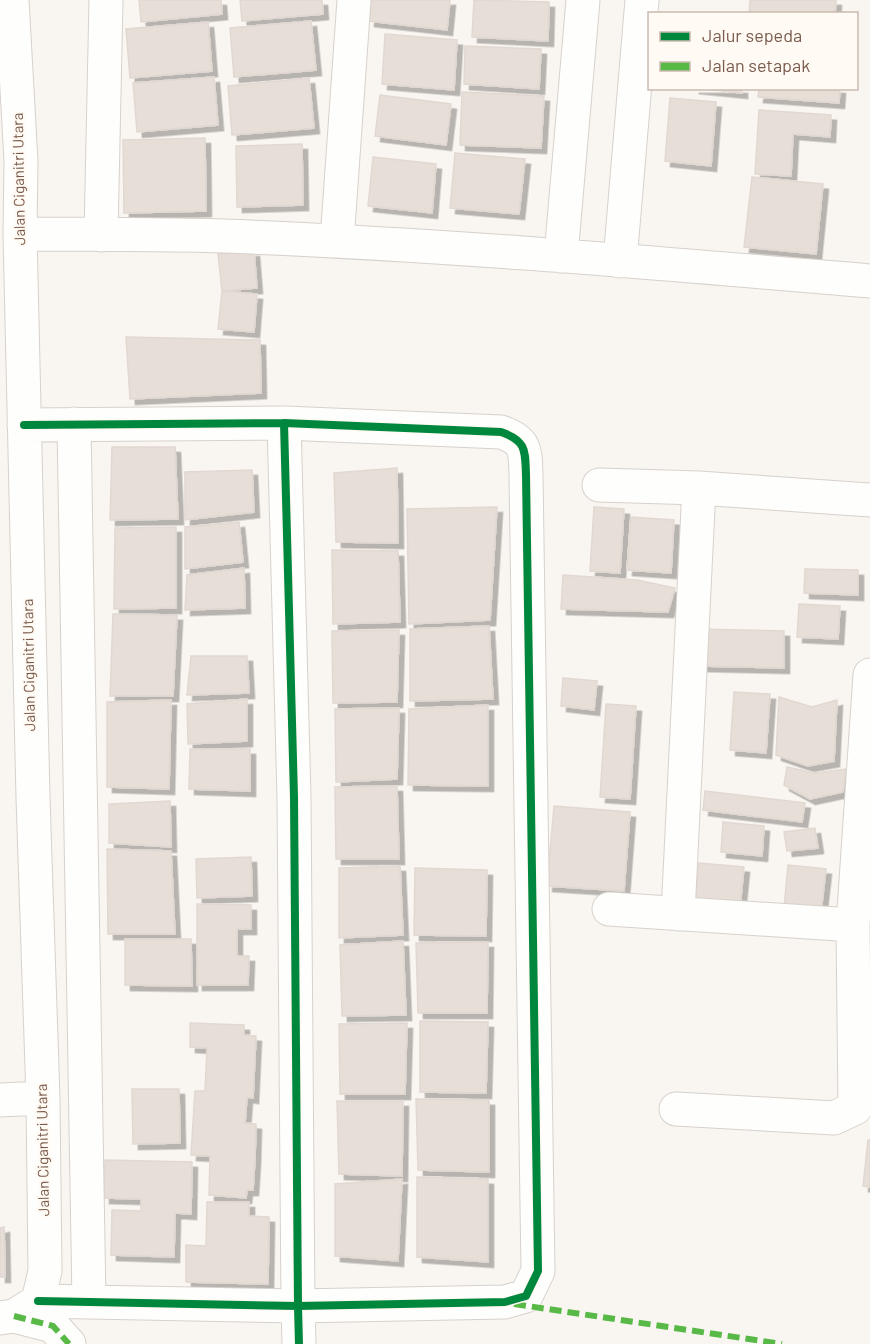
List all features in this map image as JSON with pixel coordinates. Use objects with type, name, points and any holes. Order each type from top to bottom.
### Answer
[{"type":"street","name":"Jalan Ciganitri Utara","points":[[12,0],[10,161],[20,234],[11,355],[24,425],[43,1098],[45,1271],[17,1312]]},
{"type":"street","points":[[101,236],[106,0]]},
{"type":"street","points":[[337,241],[354,0]]},
{"type":"street","points":[[561,256],[583,0]]},
{"type":"street","points":[[620,261],[642,0]]},
{"type":"street","points":[[20,234],[221,236],[337,241],[620,261],[869,272]]},
{"type":"street","points":[[17,1312],[89,1302],[298,1306],[505,1302],[526,1296],[538,1271],[525,448],[514,436],[501,432],[284,423],[24,425]]},
{"type":"street","points":[[284,423],[294,797],[299,1344]]},
{"type":"street","points":[[74,424],[89,1302]]},
{"type":"street","points":[[599,485],[699,488],[870,500]]},
{"type":"street","points":[[678,914],[699,488]]},
{"type":"street","points":[[676,1109],[834,1118],[855,1108],[853,925],[870,675]]},
{"type":"street","points":[[609,909],[853,925]]},
{"type":"street","points":[[0,1100],[43,1098]]},
{"type":"street","points":[[17,1312],[53,1326],[69,1344]]},
{"type":"building","points":[[139,0],[221,0],[222,14],[141,22]]},
{"type":"building","points":[[240,0],[322,0],[323,14],[242,21]]},
{"type":"building","points":[[371,0],[450,0],[447,30],[369,21]]},
{"type":"building","points":[[474,0],[549,2],[548,41],[472,37]]},
{"type":"building","points":[[750,0],[836,0],[835,12],[749,12]]},
{"type":"building","points":[[311,21],[316,70],[234,77],[230,28]]},
{"type":"building","points":[[208,22],[212,71],[130,78],[126,29]]},
{"type":"building","points":[[385,34],[457,40],[454,90],[382,84]]},
{"type":"building","points":[[465,46],[541,49],[539,89],[464,84]]},
{"type":"building","points":[[214,77],[218,125],[137,132],[133,83]]},
{"type":"building","points":[[309,78],[314,128],[232,135],[228,86]]},
{"type":"building","points":[[713,90],[742,90],[742,93]]},
{"type":"building","points":[[759,90],[840,90],[839,103],[758,97]]},
{"type":"building","points":[[462,92],[544,96],[541,148],[460,145]]},
{"type":"building","points":[[380,95],[451,104],[446,145],[375,136]]},
{"type":"building","points":[[670,98],[716,102],[711,166],[665,161]]},
{"type":"building","points":[[759,110],[831,115],[830,137],[793,134],[791,176],[755,174]]},
{"type":"building","points":[[205,138],[206,211],[124,213],[123,140]]},
{"type":"building","points":[[302,144],[303,205],[237,207],[236,146]]},
{"type":"building","points":[[455,153],[525,159],[519,214],[450,208]]},
{"type":"building","points":[[373,157],[436,164],[432,213],[368,206]]},
{"type":"building","points":[[752,177],[823,184],[816,254],[744,247]]},
{"type":"building","points":[[254,251],[257,288],[222,291],[218,254]]},
{"type":"building","points":[[222,291],[257,294],[254,332],[218,329]]},
{"type":"building","points":[[126,337],[260,340],[261,393],[130,399]]},
{"type":"building","points":[[112,447],[175,447],[178,519],[110,520]]},
{"type":"building","points":[[397,468],[398,543],[336,542],[334,473]]},
{"type":"building","points":[[252,470],[254,512],[185,520],[185,472]]},
{"type":"building","points":[[497,507],[490,620],[409,624],[407,509]]},
{"type":"building","points":[[594,507],[624,509],[620,573],[590,571]]},
{"type":"building","points":[[631,517],[674,520],[671,573],[627,570]]},
{"type":"building","points":[[239,522],[243,562],[185,569],[185,527]]},
{"type":"building","points":[[176,527],[176,608],[114,609],[115,528]]},
{"type":"building","points":[[332,550],[398,551],[400,622],[333,624]]},
{"type":"building","points":[[244,568],[245,608],[185,610],[187,575]]},
{"type":"building","points":[[805,569],[858,570],[858,595],[804,593]]},
{"type":"building","points":[[563,575],[637,580],[675,588],[668,612],[561,609]]},
{"type":"building","points":[[799,604],[840,606],[838,639],[797,637]]},
{"type":"building","points":[[113,614],[177,615],[173,696],[110,696]]},
{"type":"building","points":[[489,626],[493,699],[410,701],[410,629]]},
{"type":"building","points":[[700,629],[784,631],[784,668],[700,666]]},
{"type":"building","points":[[399,630],[397,702],[333,703],[332,631]]},
{"type":"building","points":[[191,656],[247,656],[249,693],[187,695]]},
{"type":"building","points":[[563,678],[597,681],[594,710],[561,706]]},
{"type":"building","points":[[734,692],[770,694],[766,753],[730,750]]},
{"type":"building","points":[[779,697],[812,707],[837,700],[834,761],[808,766],[776,755]]},
{"type":"building","points":[[247,699],[247,741],[188,744],[187,704]]},
{"type":"building","points":[[171,700],[169,789],[107,787],[107,702]]},
{"type":"building","points":[[606,704],[636,706],[630,799],[600,797]]},
{"type":"building","points":[[488,705],[488,786],[408,785],[409,709]]},
{"type":"building","points":[[399,708],[397,779],[336,782],[335,709]]},
{"type":"building","points":[[190,749],[250,749],[250,791],[189,789]]},
{"type":"building","points":[[787,767],[815,773],[846,769],[843,792],[810,799],[784,785]]},
{"type":"building","points":[[397,786],[399,859],[336,859],[335,787]]},
{"type":"building","points":[[705,791],[805,803],[802,822],[703,810]]},
{"type":"building","points":[[170,801],[171,847],[109,843],[109,804]]},
{"type":"building","points":[[554,806],[630,812],[624,891],[547,886]]},
{"type":"building","points":[[723,822],[764,826],[762,856],[721,852]]},
{"type":"building","points":[[815,828],[818,848],[787,851],[784,832]]},
{"type":"building","points":[[107,849],[171,851],[175,934],[108,934]]},
{"type":"building","points":[[251,857],[252,896],[197,898],[196,859]]},
{"type":"building","points":[[699,863],[744,867],[740,907],[695,902]]},
{"type":"building","points":[[788,865],[826,869],[821,912],[784,908]]},
{"type":"building","points":[[400,866],[403,935],[339,938],[339,868]]},
{"type":"building","points":[[415,868],[487,870],[486,936],[414,935]]},
{"type":"building","points":[[197,904],[251,905],[251,929],[237,929],[237,956],[249,956],[248,985],[197,985]]},
{"type":"building","points":[[125,939],[191,939],[192,986],[125,985]]},
{"type":"building","points":[[403,941],[406,1015],[342,1016],[340,945]]},
{"type":"building","points":[[488,942],[487,1013],[418,1013],[416,943]]},
{"type":"building","points":[[420,1021],[488,1022],[486,1093],[420,1092]]},
{"type":"building","points":[[190,1023],[244,1025],[244,1035],[256,1036],[253,1098],[247,1097],[245,1123],[256,1124],[255,1159],[253,1190],[247,1190],[246,1198],[209,1195],[210,1156],[191,1155],[195,1091],[205,1091],[207,1048],[190,1047]]},
{"type":"building","points":[[407,1023],[405,1094],[340,1094],[339,1024]]},
{"type":"building","points":[[132,1089],[179,1089],[180,1143],[133,1144]]},
{"type":"building","points":[[416,1099],[489,1100],[489,1172],[418,1170]]},
{"type":"building","points":[[337,1101],[403,1101],[402,1176],[339,1174]]},
{"type":"building","points":[[868,1140],[870,1140],[870,1187],[863,1186]]},
{"type":"building","points":[[105,1160],[192,1162],[191,1214],[175,1213],[174,1257],[111,1255],[112,1210],[141,1211],[141,1199],[104,1198]]},
{"type":"building","points":[[417,1177],[488,1179],[488,1262],[417,1257]]},
{"type":"building","points":[[402,1179],[398,1261],[335,1256],[335,1184]]},
{"type":"building","points":[[207,1202],[249,1202],[249,1216],[269,1217],[268,1284],[186,1282],[186,1245],[206,1246]]},
{"type":"building","points":[[4,1227],[5,1277],[0,1277],[0,1228]]},
{"type":"marked path","points":[[514,1304],[782,1344]]},
{"type":"marked path","points":[[14,1316],[53,1326],[69,1344]]},
{"type":"cycle path","points":[[284,423],[501,432],[516,439],[523,448],[526,475],[538,1271],[526,1296],[505,1302],[298,1306],[299,1344]]},
{"type":"cycle path","points":[[24,425],[284,423],[294,797],[298,1306],[38,1301]]}]
